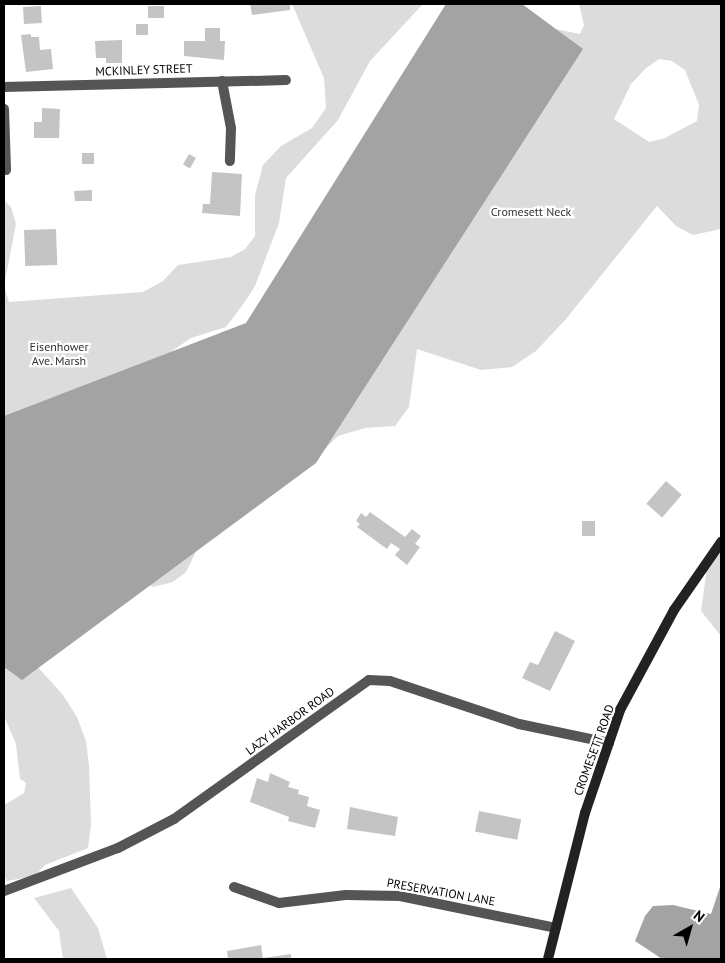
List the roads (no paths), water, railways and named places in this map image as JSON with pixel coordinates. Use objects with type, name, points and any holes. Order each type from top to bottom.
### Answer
[{"type":"street","name":"MCKINLEY STREET","points":[[4,87],[286,80]]},
{"type":"street","points":[[222,81],[231,128],[230,161]]},
{"type":"street","points":[[4,109],[6,170]]},
{"type":"street","name":"CROMESETT ROAD","points":[[548,959],[584,813],[620,710],[674,610],[721,542]]},
{"type":"street","name":"LAZY HARBOR ROAD","points":[[4,892],[118,848],[174,819],[369,680],[390,680],[519,724],[609,743]]},
{"type":"street","name":"PRESERVATION LANE","points":[[234,887],[279,903],[346,895],[400,896],[556,928]]},
{"type":"park label","name":"Cromesett Neck","points":[[531,212]]},
{"type":"park label","name":"Eisenhower Ave. Marsh","points":[[59,354]]}]
